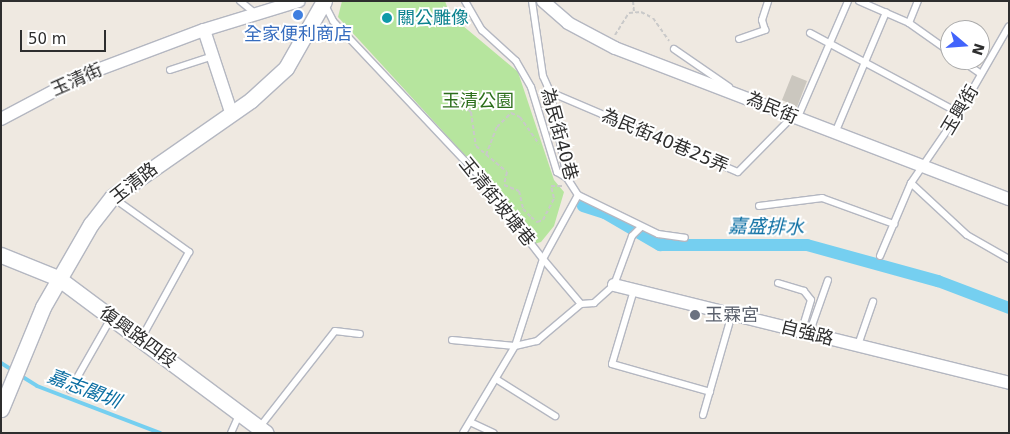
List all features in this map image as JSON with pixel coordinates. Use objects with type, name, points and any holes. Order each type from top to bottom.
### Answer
[{"type":"street","name":"玉清街","points":[[2,115],[84,75],[204,30],[298,1]]},
{"type":"street","name":"玉清路","points":[[1,409],[58,278],[112,197],[231,112],[251,100],[286,68],[323,1]]},
{"type":"street","name":"為民街","points":[[543,1],[568,23],[615,48],[736,92],[794,119],[1009,198]]},
{"type":"street","points":[[204,30],[231,112]]},
{"type":"street","name":"復興路四段","points":[[1,255],[58,278],[263,430]]},
{"type":"street","name":"自強路","points":[[614,285],[1009,383]]},
{"type":"lane","points":[[240,1],[255,13]]},
{"type":"lane","name":"玉清街坡塘巷","points":[[323,1],[333,21],[478,175],[543,258],[515,346],[463,433]]},
{"type":"lane","points":[[465,1],[482,30],[516,61],[530,87],[557,172],[567,178]]},
{"type":"lane","name":"為民街40巷","points":[[532,1],[543,76],[550,92],[567,178],[578,195],[543,258]]},
{"type":"lane","points":[[739,39],[765,30],[762,20],[768,1]]},
{"type":"lane","points":[[794,119],[848,1]]},
{"type":"lane","points":[[859,1],[873,4],[909,23],[940,45]]},
{"type":"lane","points":[[909,23],[918,1]]},
{"type":"lane","points":[[835,133],[886,12]]},
{"type":"lane","name":"玉興街","points":[[880,256],[911,183],[924,167],[959,113],[1009,26]]},
{"type":"lane","points":[[810,32],[866,60],[959,113]]},
{"type":"lane","points":[[674,49],[736,92]]},
{"type":"lane","points":[[170,70],[213,56]]},
{"type":"lane","points":[[975,70],[981,74]]},
{"type":"lane","name":"為民街40巷25弄","points":[[550,92],[738,172],[794,119]]},
{"type":"lane","points":[[911,183],[967,236],[1009,259]]},
{"type":"lane","points":[[578,195],[641,226],[685,238]]},
{"type":"lane","points":[[112,197],[189,252],[141,339]]},
{"type":"lane","points":[[759,206],[822,198],[894,224]]},
{"type":"lane","points":[[452,340],[515,346],[537,341],[581,304],[594,303],[614,285],[632,236],[641,226]]},
{"type":"lane","points":[[543,258],[581,304]]},
{"type":"lane","points":[[805,333],[828,280]]},
{"type":"lane","points":[[778,283],[804,291],[811,300],[805,333]]},
{"type":"lane","points":[[634,290],[612,364],[710,392]]},
{"type":"lane","points":[[858,345],[873,302]]},
{"type":"lane","points":[[703,414],[732,314]]},
{"type":"lane","points":[[70,390],[111,318]]},
{"type":"lane","points":[[263,430],[335,331],[360,334]]},
{"type":"lane","points":[[496,378],[555,416]]},
{"type":"lane","points":[[231,433],[240,413]]},
{"type":"lane","points":[[470,422],[494,433]]},
{"type":"path","points":[[633,1],[634,13]]},
{"type":"path","points":[[618,34],[629,14],[634,13],[654,18],[674,49]]},
{"type":"path","points":[[450,92],[471,112],[476,146],[507,172],[504,185],[519,191],[523,209],[536,222],[543,220],[551,207],[551,186],[572,186]]},
{"type":"path","points":[[486,155],[497,127],[511,113],[520,117],[540,145]]},
{"type":"green space","name":"玉清公園","points":[[342,1],[445,1],[450,15],[518,72],[554,180],[564,192],[554,226],[541,242],[534,244],[484,176],[338,17]]},
{"type":"building","points":[[792,75],[807,81],[797,107],[782,100]]},
{"type":"waterway","name":"嘉盛排水","points":[[583,206],[605,213],[660,245],[807,245],[938,281],[1009,308]]},
{"type":"waterway","name":"嘉志閣圳","points":[[1,363],[12,370]]},
{"type":"waterway","name":"嘉志閣圳","points":[[18,374],[37,386],[160,433]]},
{"type":"place","name":"全家便利商店","points":[[298,15]]},
{"type":"place","name":"關公雕像","points":[[387,18]]},
{"type":"place","name":"玉霖宮","points":[[695,315]]}]
